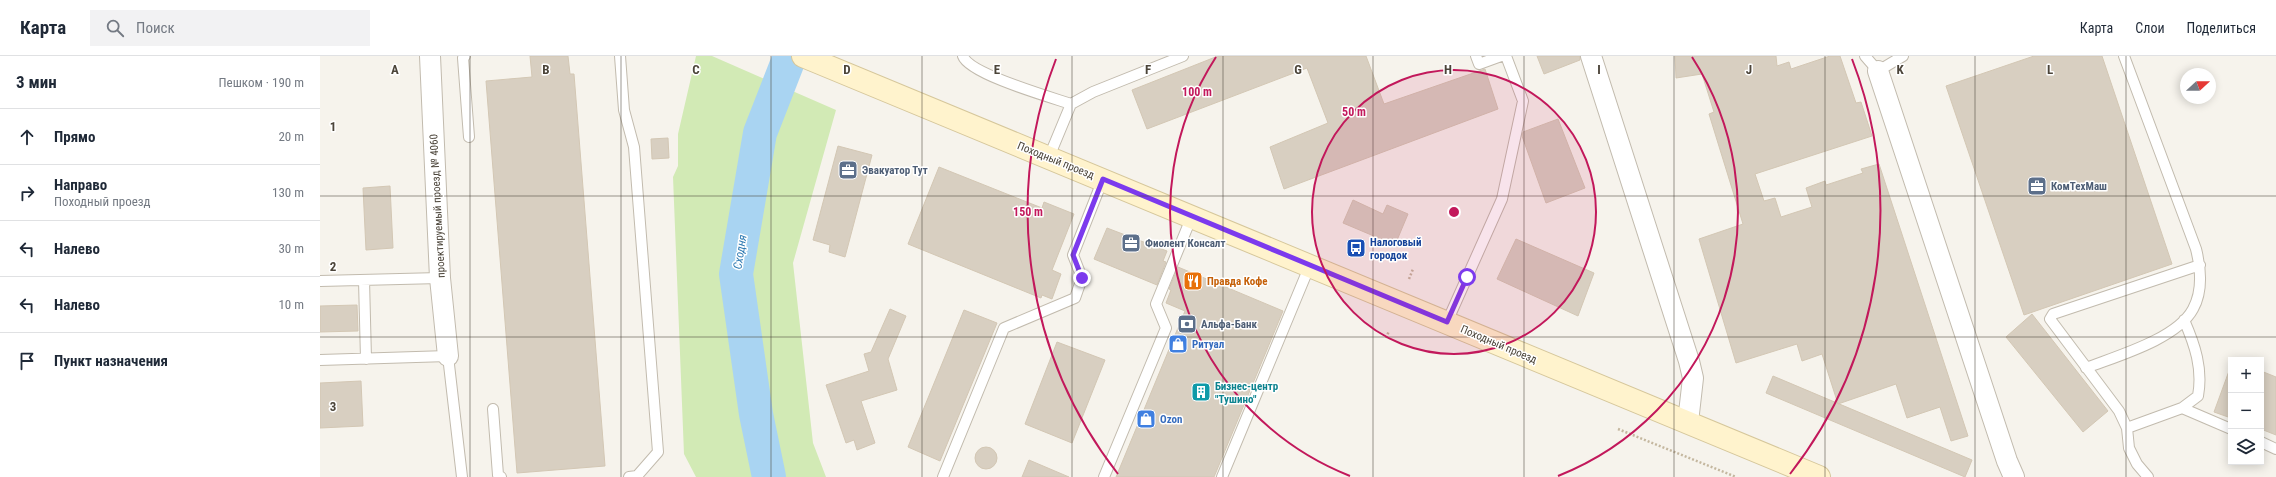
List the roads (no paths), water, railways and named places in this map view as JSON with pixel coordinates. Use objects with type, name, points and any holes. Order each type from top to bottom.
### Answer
[{"type":"main road","name":"Походный проезд","points":[[803,56],[1103,179],[1819,477]]},
{"type":"street","name":"проектируемый проезд № 4060","points":[[430,56],[440,278],[448,356]]},
{"type":"street","points":[[1591,56],[1689,361],[1693,378],[1688,422]]},
{"type":"street","points":[[1878,71],[2009,472]]},
{"type":"lane","points":[[465,56],[463,58],[469,138]]},
{"type":"lane","points":[[620,56],[624,110],[634,147],[658,452],[637,476],[629,477]]},
{"type":"lane","points":[[962,56],[964,60],[982,73],[1071,104]]},
{"type":"lane","points":[[1049,157],[1071,104],[1094,92],[1184,56]]},
{"type":"lane","points":[[1476,56],[1479,64],[1501,56]]},
{"type":"lane","points":[[1447,322],[1504,191],[1523,101],[1506,56]]},
{"type":"lane","points":[[1865,56],[1878,71],[1903,56]]},
{"type":"lane","points":[[2086,368],[2156,339],[2184,320],[2193,310],[2200,292],[2200,265],[2124,56]]},
{"type":"lane","points":[[943,477],[1004,328],[1075,298],[1082,278],[1073,255],[1103,179]]},
{"type":"lane","points":[[1104,477],[1166,328],[1156,304],[1192,216]]},
{"type":"lane","points":[[1222,477],[1310,265]]},
{"type":"lane","points":[[2148,477],[2137,464],[2129,448],[2127,428],[2119,411],[2050,319],[2053,314],[2200,265]]},
{"type":"lane","points":[[320,281],[440,278]]},
{"type":"lane","points":[[364,280],[366,359]]},
{"type":"lane","points":[[2127,428],[2182,408],[2198,396],[2201,380],[2194,342],[2184,320]]},
{"type":"lane","points":[[320,360],[448,356],[462,477]]},
{"type":"lane","points":[[2182,408],[2228,428]]},
{"type":"lane","points":[[492,409],[498,475],[501,477]]},
{"type":"lane","points":[[2264,443],[2276,449]]},
{"type":"waterway","name":"Сходня","points":[[769,477],[756,414],[736,274],[760,133],[790,56]]},
{"type":"place","name":"Эвакуатор Тут","points":[[848,170]]},
{"type":"place","name":"КомТехМаш","points":[[2037,186]]},
{"type":"place","name":"Фиолент Консалт","points":[[1131,243]]},
{"type":"place","name":"Налоговый городок","points":[[1356,248]]},
{"type":"place","name":"Правда Кофе","points":[[1193,281]]},
{"type":"place","name":"Альфа-Банк","points":[[1187,324]]},
{"type":"place","name":"Ритуал","points":[[1178,344]]},
{"type":"place","name":"Бизнес-центр \"Тушино\"","points":[[1201,392]]},
{"type":"place","name":"Ozon","points":[[1146,419]]}]
